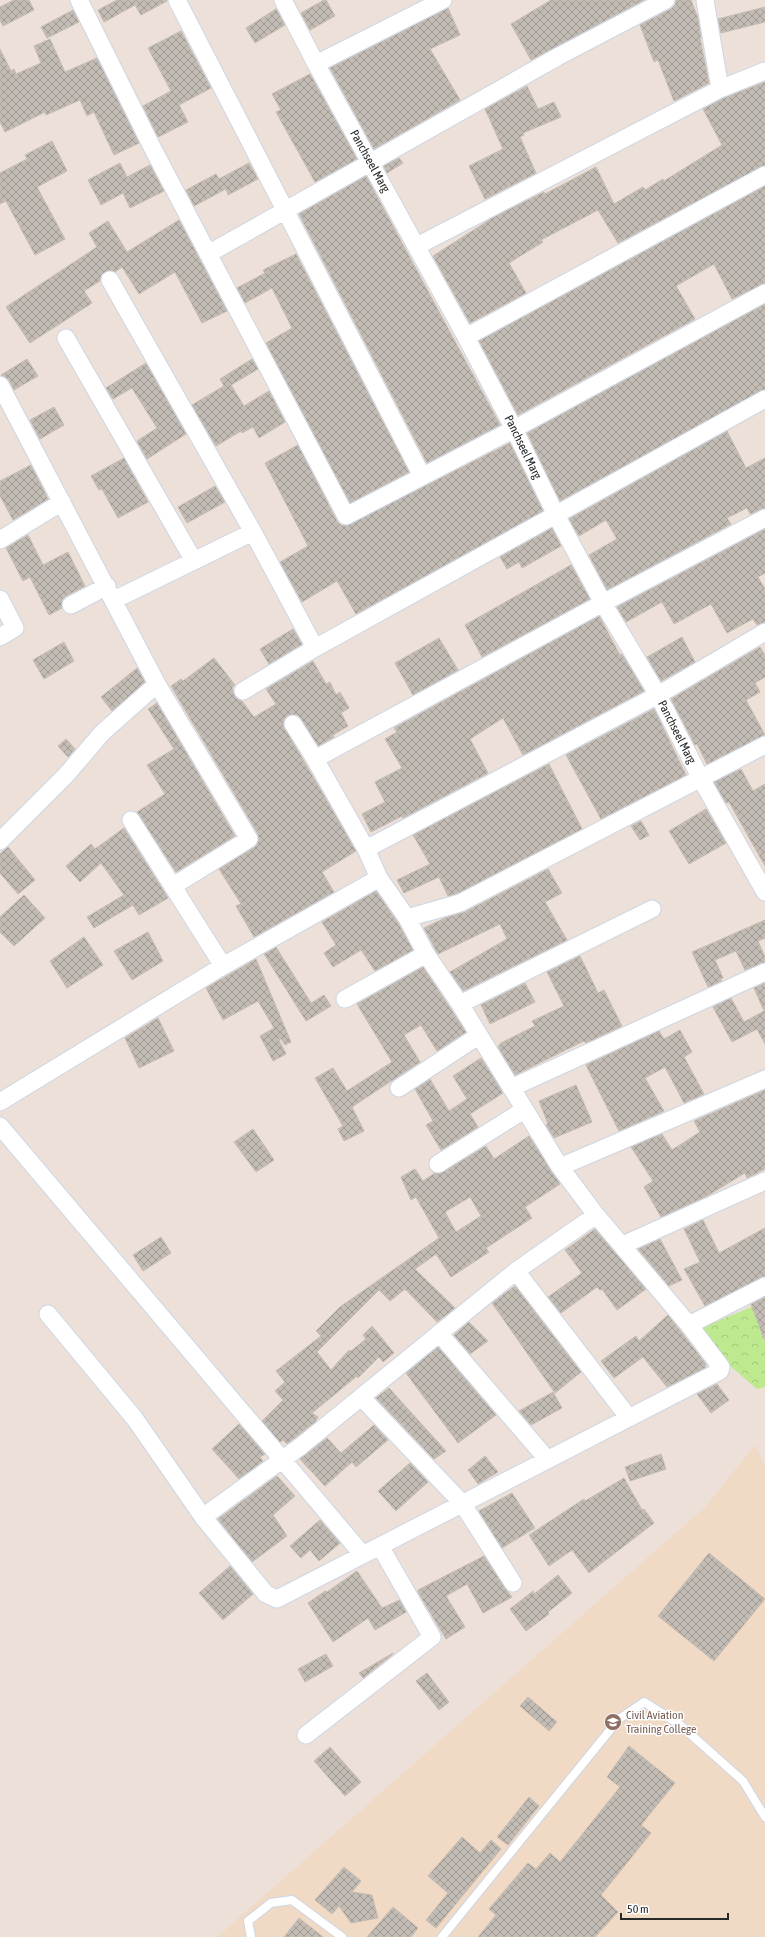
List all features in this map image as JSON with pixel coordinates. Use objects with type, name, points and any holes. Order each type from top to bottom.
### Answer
[{"type":"street","points":[[79,0],[153,149],[346,516],[514,429],[765,293]]},
{"type":"street","points":[[177,0],[422,476]]},
{"type":"street","name":"Panchseel Marg","points":[[283,0],[316,64],[466,337],[602,603],[658,695],[701,779],[759,866],[765,892]]},
{"type":"street","points":[[316,64],[443,0]]},
{"type":"street","points":[[208,254],[552,60],[666,0]]},
{"type":"street","points":[[705,0],[720,89]]},
{"type":"street","points":[[417,246],[720,89],[765,71]]},
{"type":"street","points":[[466,337],[765,175]]},
{"type":"street","points":[[110,280],[253,532],[315,648]]},
{"type":"street","points":[[66,338],[194,560]]},
{"type":"street","points":[[0,385],[111,593],[157,684],[249,839],[173,886]]},
{"type":"street","points":[[243,691],[315,648],[765,399]]},
{"type":"street","points":[[0,540],[62,502]]},
{"type":"street","points":[[315,759],[602,603],[765,518]]},
{"type":"street","points":[[71,605],[111,593],[194,560],[253,532]]},
{"type":"street","points":[[0,599],[15,628],[0,637]]},
{"type":"street","points":[[366,849],[658,695],[765,632]]},
{"type":"street","points":[[0,841],[67,774],[102,733],[157,684]]},
{"type":"street","points":[[48,1314],[135,1419],[204,1517],[266,1594],[277,1599],[720,1371],[721,1367],[689,1325],[596,1215],[560,1167],[478,1036],[460,1004],[426,954],[407,918],[379,878],[366,849],[315,759],[293,724]]},
{"type":"street","points":[[407,918],[460,903],[765,745]]},
{"type":"street","points":[[132,820],[223,966]]},
{"type":"street","points":[[0,1102],[223,966],[379,878]]},
{"type":"street","points":[[460,1004],[652,909]]},
{"type":"street","points":[[345,999],[426,954]]},
{"type":"street","points":[[511,1088],[765,972]]},
{"type":"street","points":[[399,1088],[478,1036]]},
{"type":"street","points":[[560,1167],[765,1079]]},
{"type":"street","points":[[438,1164],[524,1110]]},
{"type":"street","points":[[0,1126],[363,1555]]},
{"type":"street","points":[[623,1246],[765,1181]]},
{"type":"street","points":[[204,1517],[283,1459],[516,1271],[596,1215]]},
{"type":"street","points":[[516,1271],[629,1418]]},
{"type":"street","points":[[689,1325],[765,1286]]},
{"type":"street","points":[[439,1333],[548,1459]]},
{"type":"street","points":[[361,1397],[462,1504],[513,1583]]},
{"type":"street","points":[[306,1735],[432,1638],[380,1546]]},
{"type":"lane","points":[[442,1937],[619,1719],[644,1702],[679,1724],[743,1781],[765,1817]]},
{"type":"lane","points":[[251,1937],[248,1921],[271,1903],[292,1900],[342,1937]]},
{"type":"shaded area","name":"Civil Aviation Training College","points":[[755,1445],[765,1465],[765,1937],[217,1937],[705,1507]]},
{"type":"green space","points":[[754,1306],[765,1341],[765,1387],[757,1389],[691,1332]]},
{"type":"building","points":[[14,0],[29,0],[34,10],[3,26],[0,20],[0,7]]},
{"type":"building","points":[[117,0],[167,1],[141,15],[135,5],[104,22],[98,10]]},
{"type":"building","points":[[326,0],[335,16],[310,30],[301,13]]},
{"type":"building","points":[[551,0],[644,0],[531,60],[511,24]]},
{"type":"building","points":[[676,0],[691,0],[698,18],[700,38],[709,83],[674,101],[658,60],[654,62],[640,25],[671,9],[675,5]]},
{"type":"building","points":[[765,7],[765,22],[721,33],[718,19]]},
{"type":"building","points":[[448,8],[460,35],[430,49],[460,100],[374,149],[330,68]]},
{"type":"building","points":[[276,9],[285,25],[255,43],[246,28]]},
{"type":"building","points":[[73,10],[79,22],[47,38],[41,27]]},
{"type":"building","points":[[181,31],[211,88],[179,105],[188,122],[158,137],[143,106],[171,91],[148,48]]},
{"type":"building","points":[[50,39],[65,72],[97,58],[139,143],[114,155],[94,112],[87,116],[80,100],[46,115],[45,112],[5,132],[0,122],[0,49],[11,71],[14,69],[16,74],[41,63],[34,46]]},
{"type":"building","points":[[310,74],[357,159],[315,182],[276,112],[281,110],[272,94]]},
{"type":"building","points":[[765,82],[765,165],[618,243],[598,210],[541,240],[543,242],[509,263],[526,293],[470,323],[433,256],[494,217],[544,192],[545,194],[596,167],[614,204],[643,187],[645,190],[663,179],[664,181],[722,145],[703,109],[724,98]]},
{"type":"building","points":[[527,86],[538,109],[554,102],[561,117],[523,133],[524,135],[520,137],[536,173],[485,199],[469,166],[503,149],[485,109]]},
{"type":"building","points":[[52,141],[67,171],[37,187],[65,239],[35,255],[6,201],[0,204],[0,173],[27,159],[25,155]]},
{"type":"building","points":[[399,158],[403,163],[387,173],[384,166]]},
{"type":"building","points":[[120,163],[127,177],[150,165],[164,191],[130,208],[123,193],[101,205],[88,180]]},
{"type":"building","points":[[249,163],[258,179],[228,195],[226,189],[194,206],[186,190],[216,174],[219,179]]},
{"type":"building","points":[[366,176],[500,425],[427,463],[299,214]]},
{"type":"building","points":[[765,186],[765,283],[732,299],[714,264],[676,286],[695,319],[518,415],[479,341]]},
{"type":"building","points":[[179,220],[227,311],[202,323],[175,272],[139,294],[122,267],[115,272],[110,270],[105,272],[101,275],[100,281],[84,291],[92,303],[30,343],[6,307],[97,247],[89,233],[108,221],[127,252]]},
{"type":"building","points":[[296,254],[409,472],[350,503],[266,343],[292,328],[272,288],[245,303],[237,288],[265,273],[263,270]]},
{"type":"building","points":[[765,304],[765,389],[560,501],[527,433]]},
{"type":"building","points":[[27,359],[38,376],[14,390],[9,380],[1,375]]},
{"type":"building","points":[[252,359],[258,369],[231,385],[244,406],[269,391],[285,422],[259,438],[253,427],[242,433],[241,431],[216,446],[192,405],[224,386],[220,379]]},
{"type":"building","points":[[146,363],[186,434],[147,459],[137,441],[157,428],[132,388],[113,399],[106,388]]},
{"type":"building","points":[[54,407],[64,425],[40,439],[30,420]]},
{"type":"building","points":[[727,431],[746,468],[765,458],[765,508],[750,514],[747,508],[727,518],[731,524],[607,590],[589,555],[617,539],[606,520],[579,536],[569,519]]},
{"type":"building","points":[[510,443],[543,511],[356,614],[337,581],[302,602],[280,562],[308,546],[265,463],[298,445],[337,521],[341,525],[346,526]]},
{"type":"building","points":[[124,458],[148,502],[118,518],[102,489],[99,490],[91,476]]},
{"type":"building","points":[[31,465],[48,499],[13,520],[0,496],[0,481]]},
{"type":"building","points":[[215,486],[225,502],[187,523],[178,507]]},
{"type":"building","points":[[552,528],[561,546],[522,568],[519,562],[507,569],[500,557]]},
{"type":"building","points":[[765,529],[765,573],[758,577],[765,589],[765,622],[757,625],[753,619],[727,633],[711,604],[674,624],[662,602],[626,622],[617,607]]},
{"type":"building","points":[[28,535],[43,565],[68,552],[85,586],[66,596],[62,600],[62,608],[49,615],[30,577],[23,581],[6,548]]},
{"type":"building","points":[[571,565],[590,599],[482,657],[465,625]]},
{"type":"building","points":[[599,616],[620,655],[622,654],[644,691],[523,755],[503,718],[470,739],[488,773],[403,818],[402,816],[371,832],[362,814],[385,802],[375,782],[402,768],[385,739],[397,732],[394,728]]},
{"type":"building","points":[[293,629],[302,644],[269,664],[260,649]]},
{"type":"building","points":[[682,637],[695,662],[661,681],[647,657]]},
{"type":"building","points":[[439,638],[458,670],[413,695],[395,663]]},
{"type":"building","points":[[64,642],[74,661],[44,679],[33,660]]},
{"type":"building","points":[[760,647],[765,655],[765,677],[755,683],[760,692],[746,700],[765,735],[707,764],[697,744],[695,745],[671,699]]},
{"type":"building","points":[[214,658],[235,685],[232,688],[235,696],[242,701],[254,717],[276,704],[266,689],[313,661],[326,684],[330,682],[336,695],[340,692],[349,708],[341,713],[348,726],[333,735],[334,737],[318,746],[298,715],[288,715],[284,719],[283,725],[356,851],[322,872],[334,892],[254,937],[236,906],[241,904],[219,869],[255,847],[259,839],[258,834],[171,686],[181,679],[183,681]]},
{"type":"building","points":[[137,668],[145,682],[112,711],[101,697]]},
{"type":"building","points":[[157,703],[235,836],[176,872],[137,812],[165,794],[147,765],[174,749],[148,709]]},
{"type":"building","points":[[654,709],[686,775],[601,819],[566,755]]},
{"type":"building","points":[[66,739],[75,749],[68,757],[58,746]]},
{"type":"building","points":[[549,764],[582,829],[456,894],[448,896],[439,877],[404,893],[397,880],[430,864],[413,835]]},
{"type":"building","points":[[741,769],[753,791],[765,784],[765,866],[729,802],[726,803],[714,782]]},
{"type":"building","points":[[706,809],[726,843],[689,864],[669,831]]},
{"type":"building","points":[[641,821],[649,835],[640,840],[631,826]]},
{"type":"building","points":[[124,828],[168,898],[139,915],[133,905],[94,928],[87,917],[124,895],[101,863],[80,882],[66,866],[91,844],[95,849]]},
{"type":"building","points":[[8,847],[35,880],[18,894],[0,873],[0,854]]},
{"type":"building","points":[[548,869],[562,893],[545,902],[567,940],[463,991],[450,972],[507,939],[500,924],[438,954],[424,928],[445,918],[465,912]]},
{"type":"building","points":[[376,891],[398,923],[413,950],[375,971],[361,950],[333,967],[324,953],[336,945],[322,922]]},
{"type":"building","points":[[24,895],[45,918],[14,946],[0,932],[0,917]]},
{"type":"building","points":[[765,920],[765,938],[758,941],[765,957],[765,962],[745,970],[736,951],[715,960],[723,978],[720,979],[722,981],[708,987],[692,952]]},
{"type":"building","points":[[148,932],[163,961],[132,980],[114,951]]},
{"type":"building","points":[[84,937],[103,965],[67,988],[50,961]]},
{"type":"building","points":[[276,947],[311,1003],[324,995],[331,1006],[306,1021],[264,954]]},
{"type":"building","points":[[580,956],[598,993],[604,990],[622,1026],[586,1043],[584,1041],[515,1075],[498,1047],[501,1043],[535,1026],[532,1021],[564,1006],[547,972]]},
{"type":"building","points":[[256,959],[291,1042],[285,1045],[281,1039],[279,1040],[286,1054],[273,1061],[260,1036],[274,1028],[258,1001],[223,1020],[206,988]]},
{"type":"building","points":[[423,967],[466,1032],[437,1051],[421,1025],[404,1035],[420,1062],[352,1107],[364,1131],[344,1141],[338,1129],[343,1126],[315,1078],[333,1068],[347,1091],[392,1062],[357,1004]]},
{"type":"building","points":[[525,983],[535,1002],[490,1024],[481,1005]]},
{"type":"building","points":[[765,983],[765,1044],[757,1029],[732,1042],[713,1007],[731,998],[744,1022],[764,1011],[754,988]]},
{"type":"building","points":[[158,1018],[174,1051],[139,1068],[125,1038]]},
{"type":"building","points":[[680,1030],[692,1052],[684,1057],[704,1094],[684,1103],[665,1067],[645,1078],[664,1111],[619,1131],[586,1065],[659,1031],[664,1039]]},
{"type":"building","points":[[481,1058],[503,1093],[470,1114],[478,1127],[441,1150],[426,1125],[433,1121],[415,1089],[430,1079],[449,1111],[467,1099],[453,1076]]},
{"type":"building","points":[[576,1085],[592,1122],[554,1138],[546,1125],[548,1124],[539,1101]]},
{"type":"building","points":[[765,1090],[765,1169],[747,1178],[745,1173],[707,1196],[661,1217],[644,1187],[653,1181],[631,1147],[662,1134],[672,1150],[700,1132],[694,1121]]},
{"type":"building","points":[[253,1129],[274,1160],[256,1172],[234,1142]]},
{"type":"building","points":[[529,1136],[560,1184],[525,1207],[532,1218],[486,1248],[489,1252],[451,1277],[436,1254],[415,1269],[455,1308],[437,1322],[405,1289],[390,1301],[379,1290],[317,1352],[331,1370],[349,1350],[351,1351],[366,1339],[363,1335],[372,1326],[394,1353],[383,1362],[379,1357],[358,1378],[357,1376],[312,1413],[318,1417],[315,1422],[287,1444],[283,1440],[280,1442],[262,1421],[283,1400],[275,1391],[285,1382],[276,1371],[321,1336],[316,1331],[340,1307],[439,1238],[416,1197],[411,1200],[401,1177],[415,1169],[423,1181],[435,1173],[443,1172],[486,1146],[494,1159]],"holes":[[[470,1197],[481,1216],[456,1232],[445,1212]]]},
{"type":"building","points":[[703,1220],[719,1253],[765,1228],[765,1276],[705,1306],[684,1269],[700,1262],[684,1229]]},
{"type":"building","points":[[595,1229],[646,1289],[617,1310],[602,1289],[600,1290],[597,1287],[561,1313],[548,1297],[582,1273],[565,1250]]},
{"type":"building","points":[[161,1237],[171,1253],[143,1271],[133,1255]]},
{"type":"building","points":[[660,1239],[682,1280],[669,1286],[638,1249]]},
{"type":"building","points":[[515,1286],[581,1372],[555,1393],[492,1303]]},
{"type":"building","points":[[765,1297],[765,1339],[764,1339],[751,1304]]},
{"type":"building","points":[[668,1315],[706,1364],[705,1368],[667,1387],[643,1357],[614,1378],[601,1361],[636,1336],[639,1341]]},
{"type":"building","points":[[469,1322],[488,1341],[470,1354],[454,1335]]},
{"type":"building","points":[[438,1347],[496,1415],[458,1443],[406,1373]]},
{"type":"building","points":[[717,1384],[729,1400],[711,1413],[697,1394]]},
{"type":"building","points":[[389,1388],[446,1451],[434,1459],[376,1398]]},
{"type":"building","points":[[553,1392],[562,1408],[531,1425],[519,1411]]},
{"type":"building","points":[[239,1424],[265,1454],[260,1457],[263,1461],[239,1479],[212,1449]]},
{"type":"building","points":[[374,1425],[388,1440],[356,1467],[352,1462],[325,1486],[300,1459],[327,1438],[341,1453]]},
{"type":"building","points":[[661,1454],[666,1469],[630,1481],[625,1467]]},
{"type":"building","points":[[485,1456],[498,1472],[478,1484],[468,1470]]},
{"type":"building","points":[[410,1463],[428,1482],[396,1511],[378,1491]]},
{"type":"building","points":[[277,1476],[295,1496],[273,1515],[287,1536],[252,1562],[218,1519]]},
{"type":"building","points":[[624,1478],[642,1510],[644,1509],[654,1523],[589,1573],[572,1550],[549,1566],[529,1535],[584,1499],[585,1501]]},
{"type":"building","points":[[512,1493],[535,1528],[502,1548],[479,1511]]},
{"type":"building","points":[[320,1520],[340,1543],[319,1561],[310,1550],[301,1558],[290,1546]]},
{"type":"building","points":[[709,1553],[765,1599],[714,1661],[658,1616]]},
{"type":"building","points":[[484,1556],[512,1597],[483,1613],[467,1584],[446,1596],[465,1627],[446,1639],[418,1590]]},
{"type":"building","points":[[230,1566],[253,1594],[223,1620],[199,1593]]},
{"type":"building","points":[[357,1571],[382,1608],[400,1600],[406,1612],[375,1630],[368,1618],[333,1642],[308,1603]]},
{"type":"building","points":[[558,1575],[572,1593],[548,1612],[549,1614],[526,1631],[510,1609],[533,1591],[534,1594]]},
{"type":"building","points":[[393,1653],[363,1678],[359,1673]]},
{"type":"building","points":[[326,1654],[333,1666],[305,1682],[298,1669]]},
{"type":"building","points":[[427,1673],[449,1702],[439,1710],[416,1681]]},
{"type":"building","points":[[528,1697],[557,1722],[549,1731],[520,1706]]},
{"type":"building","points":[[629,1746],[675,1783],[641,1825],[651,1833],[601,1895],[618,1912],[595,1937],[478,1937],[496,1915],[489,1909],[528,1863],[536,1869],[550,1853],[560,1862],[620,1787],[607,1777]]},
{"type":"building","points":[[330,1747],[361,1782],[345,1796],[314,1761]]},
{"type":"building","points":[[529,1797],[539,1806],[508,1845],[497,1837]]},
{"type":"building","points":[[462,1837],[480,1853],[491,1840],[501,1849],[436,1928],[426,1920],[448,1893],[428,1876]]},
{"type":"building","points":[[344,1867],[361,1881],[352,1892],[372,1895],[378,1918],[351,1923],[339,1906],[332,1914],[315,1900]]},
{"type":"building","points":[[393,1907],[418,1928],[411,1937],[367,1937]]},
{"type":"building","points":[[299,1918],[323,1937],[284,1937]]},
{"type":"place","name":"Civil Aviation Training College","points":[[613,1722]]}]
